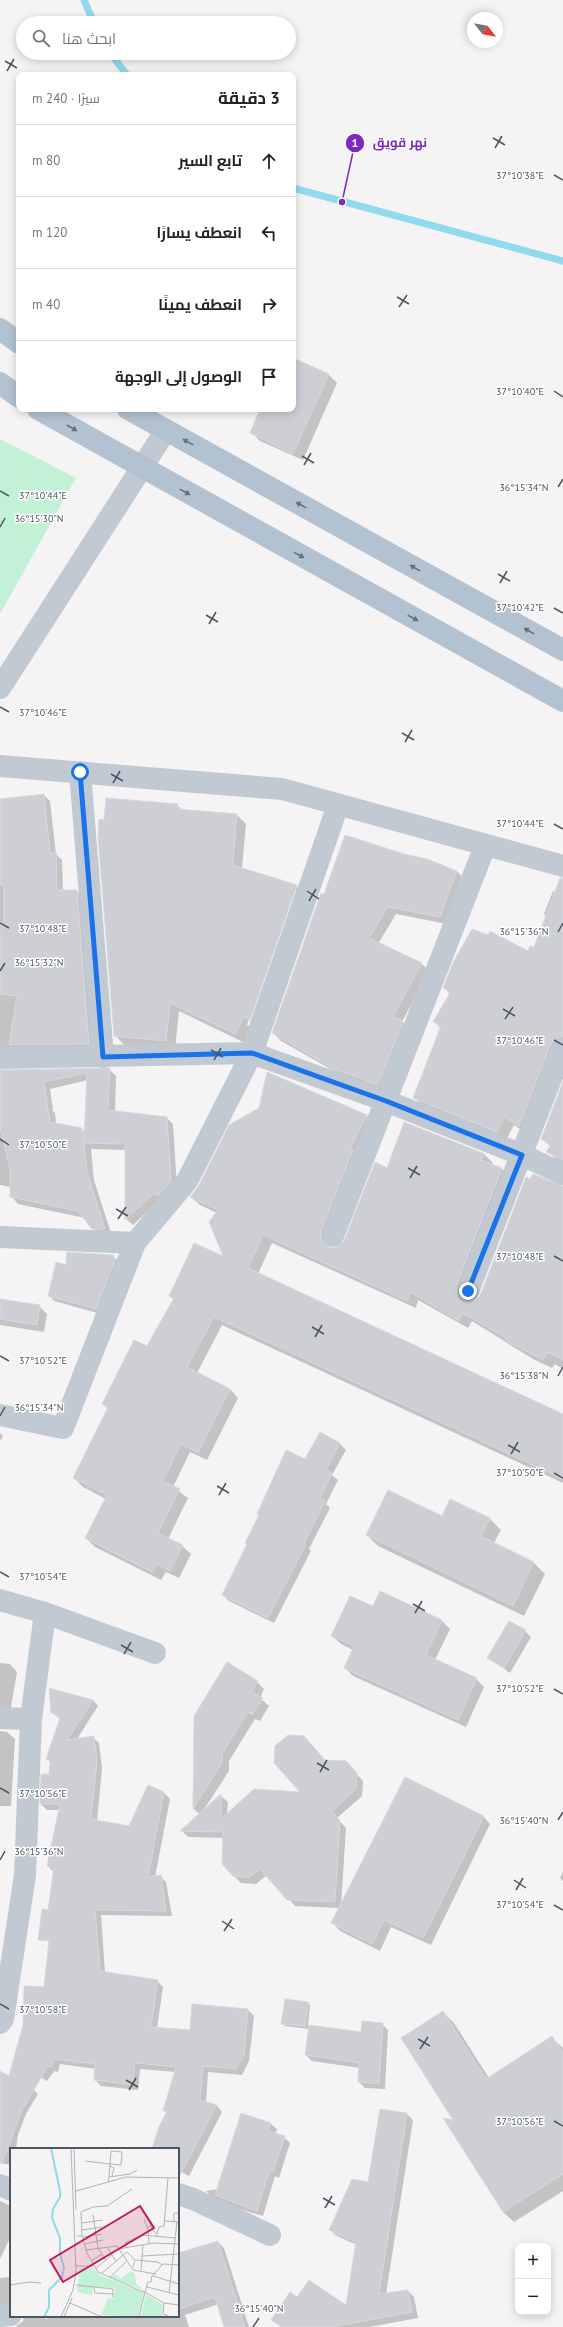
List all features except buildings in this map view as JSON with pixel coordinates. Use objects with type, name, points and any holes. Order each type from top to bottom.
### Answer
[{"type":"main road","points":[[0,329],[16,341]]},
{"type":"main road","points":[[0,383],[16,395]]},
{"type":"main road","points":[[43,412],[141,468],[563,701]]},
{"type":"main road","points":[[133,412],[563,650]]},
{"type":"street","points":[[0,688],[166,430]]},
{"type":"street","points":[[0,766],[282,789],[485,846],[563,866]]},
{"type":"street","points":[[80,772],[103,1057]]},
{"type":"street","points":[[2,1420],[63,1428],[135,1242],[187,1181],[252,1053],[338,805]]},
{"type":"street","points":[[333,1236],[485,846]]},
{"type":"street","points":[[468,1291],[563,1048]]},
{"type":"street","points":[[0,1058],[252,1053],[386,1101],[522,1155],[563,1174]]},
{"type":"street","points":[[0,1237],[135,1242]]},
{"type":"street","points":[[0,1600],[45,1613],[155,1653]]},
{"type":"street","points":[[0,2023],[3,2019],[25,1875],[31,1719],[45,1613]]},
{"type":"street","points":[[0,1718],[31,1719]]},
{"type":"street","points":[[0,2184],[10,2189]]},
{"type":"street","points":[[179,2194],[193,2199],[270,2235]]},
{"type":"street","points":[[0,2316],[10,2314]]},
{"type":"green space","points":[[0,439],[76,478],[0,614]]},
{"type":"waterway","points":[[84,0],[91,16]]},
{"type":"waterway","points":[[115,60],[125,72]]},
{"type":"waterway","points":[[296,189],[563,261]]},
{"type":"place","name":"نهر قويق","points":[[342,202]]},
{"type":"route","points":[[80,772],[103,1057],[252,1053],[386,1101],[522,1155],[468,1291]]}]
